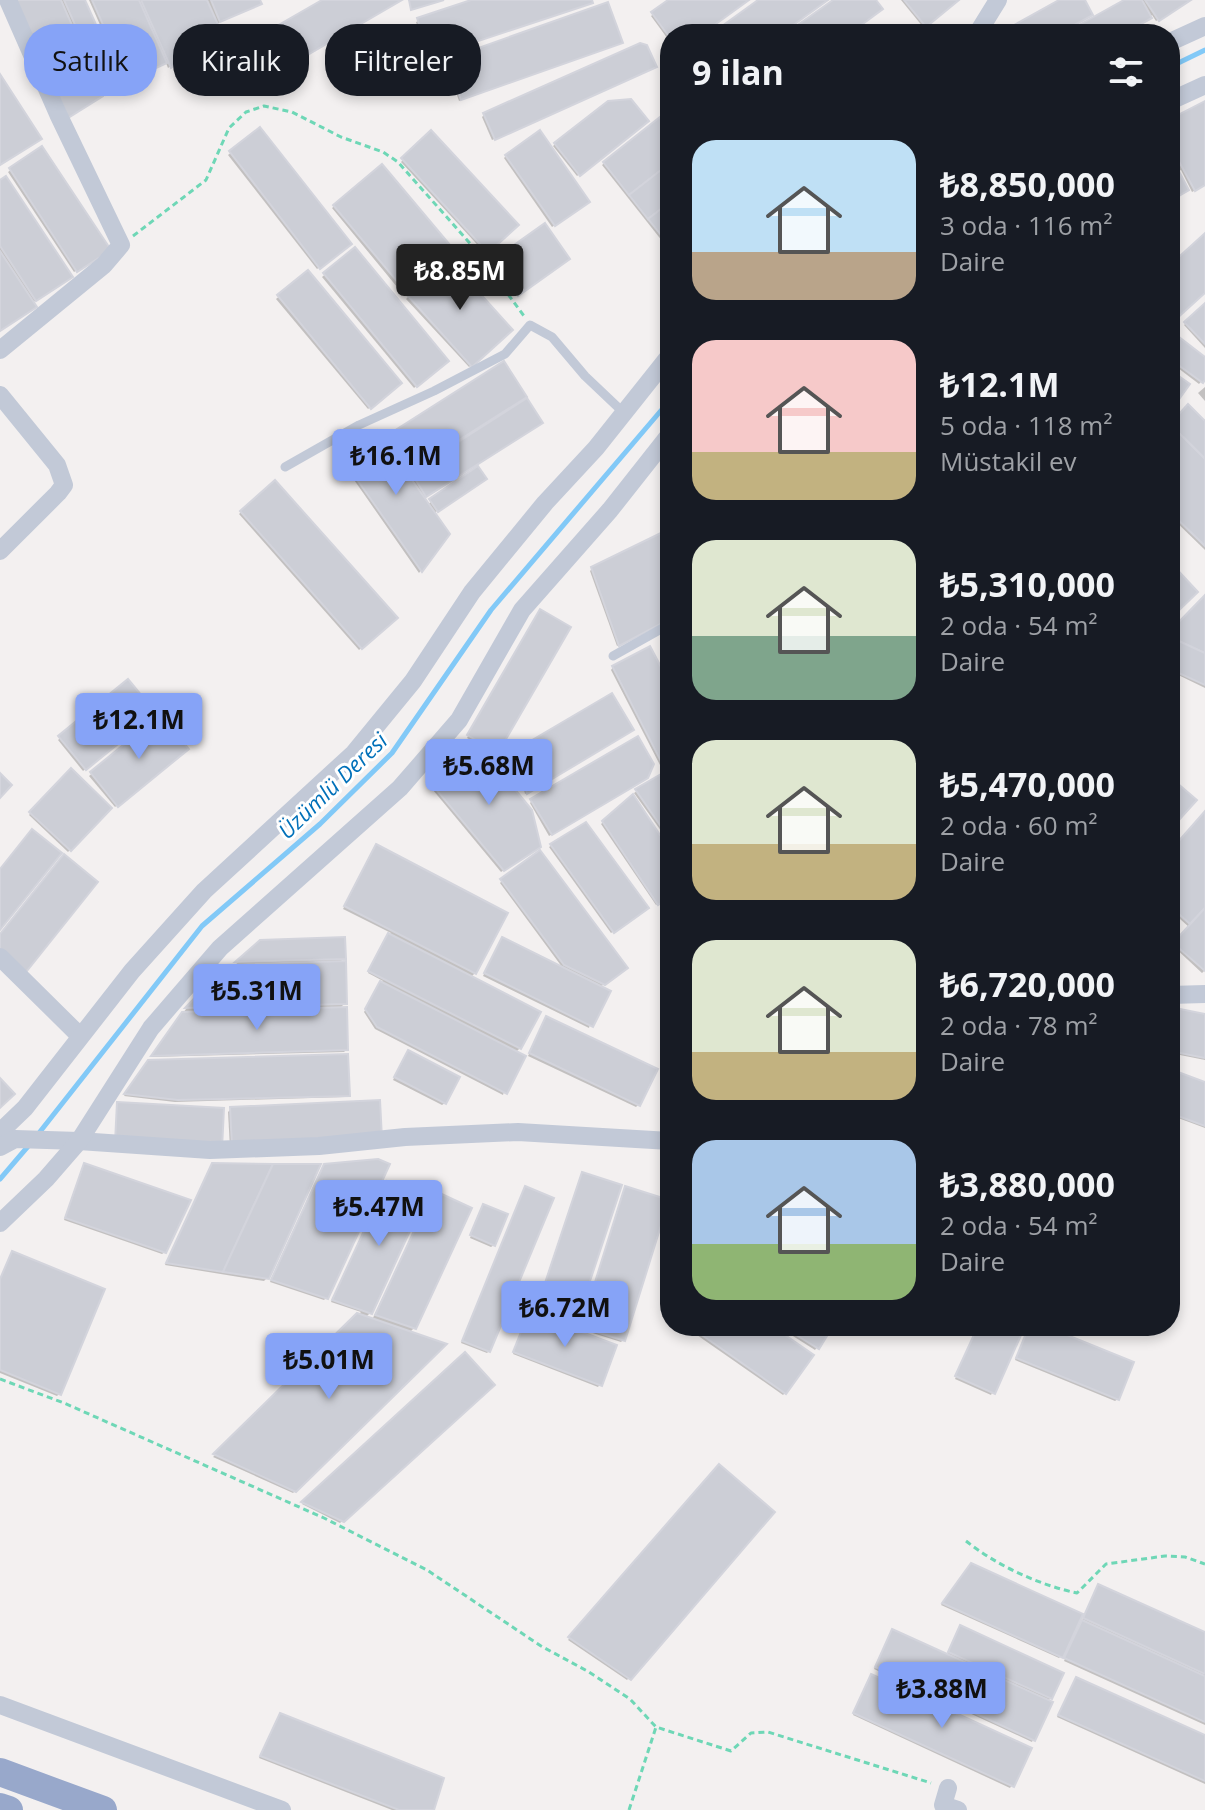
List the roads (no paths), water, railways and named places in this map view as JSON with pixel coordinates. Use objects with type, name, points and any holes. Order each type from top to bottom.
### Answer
[{"type":"highway","points":[[0,1772],[103,1810]]},
{"type":"highway","points":[[0,1807],[9,1810]]},
{"type":"street","points":[[0,350],[104,265],[121,245],[8,0]]},
{"type":"street","points":[[983,24],[998,0]]},
{"type":"street","points":[[1180,37],[1205,26]]},
{"type":"street","points":[[1180,96],[1205,85]]},
{"type":"street","points":[[0,1132],[25,1108],[132,971],[204,891],[354,753],[413,681],[472,592],[660,368]]},
{"type":"street","points":[[0,395],[57,465],[64,485],[0,551]]},
{"type":"street","points":[[0,1223],[46,1179],[79,1141],[151,1028],[220,948],[400,788],[459,720],[522,610],[610,510],[660,447]]},
{"type":"street","points":[[0,957],[80,1036]]},
{"type":"street","points":[[1180,995],[1205,994]]},
{"type":"street","points":[[0,1147],[15,1139],[210,1150],[518,1132],[660,1140]]},
{"type":"street","points":[[0,1705],[282,1810]]},
{"type":"street","points":[[948,1788],[943,1805],[958,1810]]},
{"type":"lane","points":[[285,467],[359,425],[505,354],[530,325],[552,337],[585,376],[624,413]]},
{"type":"lane","points":[[613,656],[660,630]]},
{"type":"waterway","name":"Üzümlü Deresi","points":[[1180,62],[1205,50]]},
{"type":"waterway","name":"Üzümlü Deresi","points":[[39,1133],[202,926],[320,824],[392,753],[491,610],[660,412]]},
{"type":"waterway","name":"Üzümlü Deresi","points":[[0,1179],[30,1144]]}]
